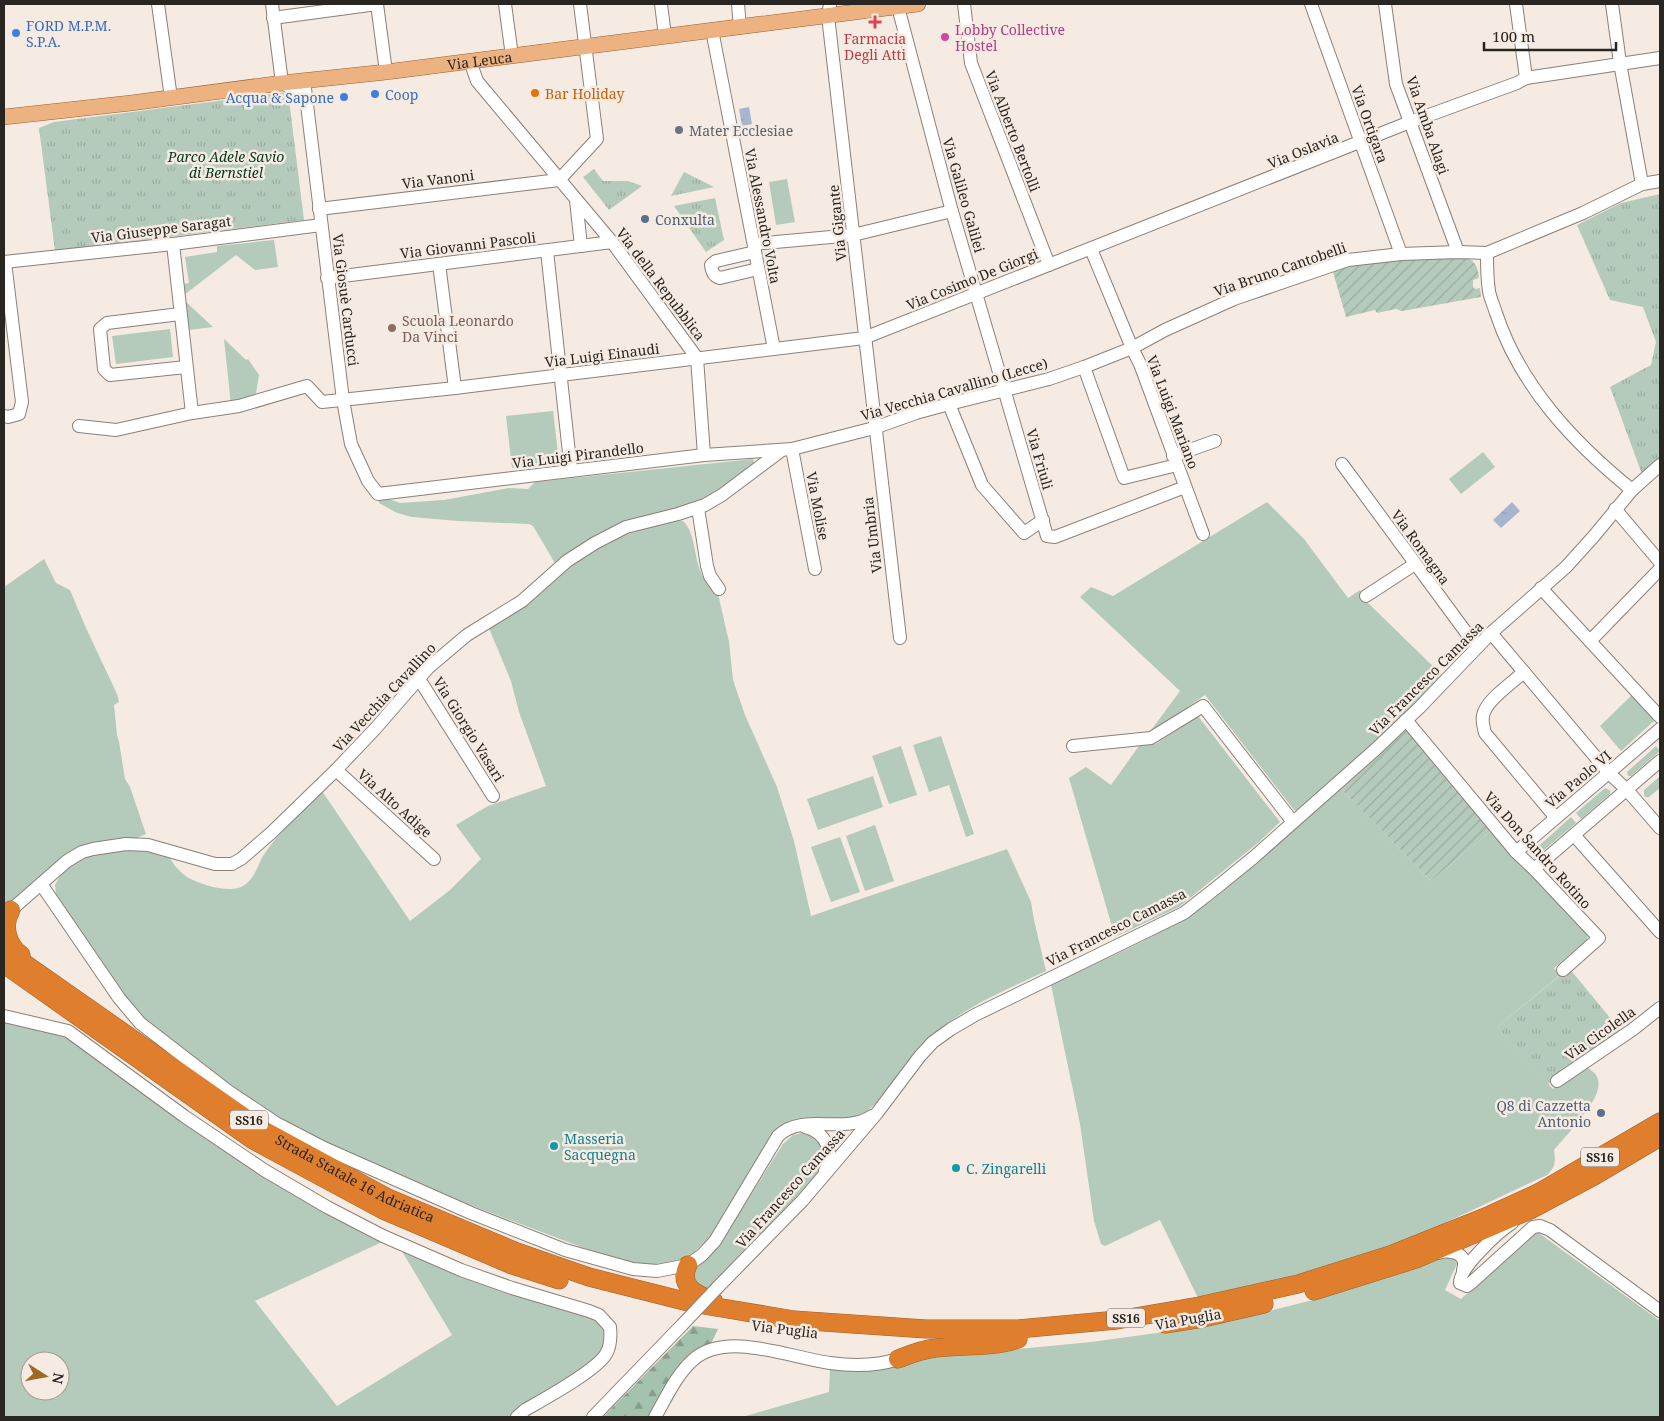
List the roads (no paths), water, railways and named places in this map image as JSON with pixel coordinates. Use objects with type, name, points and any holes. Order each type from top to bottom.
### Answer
[{"type":"highway","points":[[8,912],[6,930],[16,951],[57,980],[74,998]]},
{"type":"highway","name":"Strada Statale 16 Adriatica","points":[[4,949],[261,1128],[388,1198],[517,1252],[556,1266],[644,1292],[686,1313]]},
{"type":"highway","name":"Strada Statale 16 Adriatica","points":[[8,969],[253,1140],[383,1210],[512,1265],[584,1288],[686,1313]]},
{"type":"highway","name":"Via Puglia","points":[[686,1313],[926,1329],[1018,1329],[1117,1320],[1199,1306],[1298,1284],[1390,1255],[1490,1215],[1540,1192],[1660,1122]]},
{"type":"highway","name":"Via Puglia","points":[[686,1313],[764,1327],[861,1337],[946,1340],[1071,1336],[1203,1318],[1302,1295],[1416,1259],[1530,1210],[1594,1176],[1660,1137]]},
{"type":"highway","points":[[688,1265],[685,1279],[691,1291],[696,1295],[788,1314],[794,1320]]},
{"type":"highway","points":[[898,1359],[934,1348],[1005,1343],[1018,1339]]},
{"type":"main road","name":"Via Leuca","points":[[4,117],[585,47],[740,26],[829,10],[918,4]]},
{"type":"main road","name":"Via Leuca","points":[[4,127],[39,113]]},
{"type":"street","points":[[158,4],[171,98]]},
{"type":"street","points":[[272,4],[282,82],[298,92],[307,103]]},
{"type":"street","points":[[274,18],[377,4],[386,72]]},
{"type":"street","points":[[505,4],[512,56]]},
{"type":"street","points":[[559,180],[598,140],[580,4]]},
{"type":"street","points":[[661,4],[665,36]]},
{"type":"street","points":[[738,4],[740,26]]},
{"type":"street","name":"Via Alberto Bertolli","points":[[964,4],[971,63],[1049,265]]},
{"type":"street","name":"Via Ortigara","points":[[1311,4],[1401,254]]},
{"type":"street","name":"Via Amba Alagi","points":[[1385,4],[1396,84],[1458,252]]},
{"type":"street","points":[[1516,4],[1526,78]]},
{"type":"street","points":[[1612,4],[1620,63],[1642,184]]},
{"type":"street","name":"Via Galileo Galilei","points":[[898,6],[952,211],[1004,390]]},
{"type":"street","name":"Via Gigante","points":[[829,10],[874,428]]},
{"type":"street","name":"Via Alessandro Volta","points":[[712,30],[774,349]]},
{"type":"street","name":"Via Oslavia","points":[[1091,249],[1526,78],[1660,58]]},
{"type":"street","name":"Via della Repubblica","points":[[470,61],[477,81],[612,242],[697,358],[704,455]]},
{"type":"street","name":"Via Giosuè Carducci","points":[[304,80],[343,400],[351,444],[368,481],[378,494]]},
{"type":"street","name":"Via Vanoni","points":[[320,208],[559,180]]},
{"type":"street","name":"Via Bruno Cantobelli","points":[[1132,348],[1164,330],[1234,299],[1348,260],[1401,254],[1487,253],[1583,213],[1642,184],[1660,181]]},
{"type":"street","points":[[576,200],[581,246]]},
{"type":"street","points":[[758,269],[720,278],[716,277],[712,272],[711,265],[716,261],[754,248],[853,235],[952,211]]},
{"type":"street","name":"Via Giuseppe Saragat","points":[[4,262],[173,244],[321,225]]},
{"type":"street","name":"Via Giovanni Pascoli","points":[[328,278],[612,242]]},
{"type":"street","points":[[79,426],[116,430],[192,413],[173,244]]},
{"type":"street","name":"Via Cosimo De Giorgi","points":[[864,338],[1091,249]]},
{"type":"street","name":"Via Luigi Mariano","points":[[1091,249],[1140,364],[1202,534]]},
{"type":"street","points":[[547,250],[570,470]]},
{"type":"street","points":[[1487,253],[1489,291],[1502,332],[1522,369],[1537,393],[1558,420],[1591,454],[1632,490]]},
{"type":"street","points":[[4,262],[22,402],[19,414],[8,417],[4,416]]},
{"type":"street","points":[[440,264],[455,388]]},
{"type":"street","points":[[180,314],[107,323],[100,329],[104,370],[110,376],[186,367]]},
{"type":"street","name":"Via Luigi Einaudi","points":[[192,413],[239,406],[308,386],[322,402],[455,388],[864,338]]},
{"type":"street","name":"Via Vecchia Cavallino (Lecce)","points":[[787,449],[874,428],[916,413],[1049,379],[1132,348]]},
{"type":"street","points":[[1084,367],[1124,478],[1175,461],[1215,441]]},
{"type":"street","name":"Via Friuli","points":[[1004,390],[1047,536]]},
{"type":"street","points":[[949,404],[982,485],[1024,533],[1043,520]]},
{"type":"street","name":"Via Umbria","points":[[874,428],[900,638]]},
{"type":"street","name":"Via Luigi Pirandello","points":[[378,494],[704,455],[787,449]]},
{"type":"street","name":"Via Vecchia Cavallino","points":[[8,912],[74,856],[94,848],[115,845],[148,845],[164,848],[204,862],[232,864],[251,852],[336,770],[443,654],[467,635],[522,601],[556,569],[587,547],[626,527],[698,508],[722,495],[787,449]]},
{"type":"street","name":"Via Molise","points":[[787,449],[816,570]]},
{"type":"street","name":"Via Romagna","points":[[1342,464],[1478,646]]},
{"type":"street","name":"Via Francesco Camassa","points":[[594,1417],[686,1313],[717,1288],[803,1200],[877,1113],[920,1056],[933,1042],[975,1015],[1184,913],[1247,863],[1406,720],[1492,632],[1566,567],[1632,490],[1660,465]]},
{"type":"street","name":"Via Luigi Mariano","points":[[1047,536],[1056,537],[1185,487]]},
{"type":"street","points":[[698,508],[707,566],[710,576],[719,589]]},
{"type":"street","points":[[1615,509],[1660,562]]},
{"type":"street","points":[[1366,596],[1415,564]]},
{"type":"street","points":[[1590,641],[1660,570]]},
{"type":"street","points":[[1541,588],[1660,717]]},
{"type":"street","points":[[1492,632],[1609,773],[1627,790],[1660,828]]},
{"type":"street","points":[[1524,672],[1488,704],[1484,711],[1482,722],[1485,733],[1556,818]]},
{"type":"street","name":"Via Giorgio Vasari","points":[[419,679],[493,796]]},
{"type":"street","points":[[1073,746],[1151,738],[1203,706],[1293,822]]},
{"type":"street","name":"Via Don Sandro Rotino","points":[[1406,720],[1516,852],[1599,938],[1563,970]]},
{"type":"street","name":"Via Paolo VI","points":[[1516,852],[1660,729]]},
{"type":"street","points":[[1534,869],[1660,761]]},
{"type":"street","name":"Via Alto Adige","points":[[336,770],[434,859]]},
{"type":"street","points":[[1574,835],[1660,932]]},
{"type":"street","points":[[41,884],[119,998],[140,1023],[228,1091],[276,1123],[324,1148],[471,1213],[565,1250],[633,1269],[657,1271],[688,1265],[702,1255],[715,1241],[778,1136],[783,1131],[798,1125],[820,1130],[834,1128],[845,1135],[848,1146]]},
{"type":"street","name":"Via Cicolella","points":[[1557,1081],[1632,1030],[1660,1008]]},
{"type":"street","points":[[4,1016],[68,1031],[184,1116],[264,1170],[326,1207],[383,1236],[461,1270],[599,1315],[610,1328],[610,1344],[606,1354],[591,1369],[517,1417]]},
{"type":"street","points":[[820,1130],[868,1119],[877,1113]]},
{"type":"street","points":[[820,1130],[826,1140],[829,1158],[822,1178]]},
{"type":"street","points":[[1463,1270],[1503,1229],[1530,1210]]},
{"type":"street","points":[[1416,1259],[1447,1251],[1458,1254],[1464,1259],[1465,1266],[1460,1282],[1467,1286],[1533,1227],[1540,1226],[1550,1230],[1660,1311]]},
{"type":"street","points":[[655,1417],[686,1368],[703,1354],[720,1347],[752,1348],[816,1361],[847,1365],[880,1363],[898,1359]]},
{"type":"street","points":[[525,1417],[532,1406]]},
{"type":"water","points":[[749,107],[752,124],[742,126],[739,109]]},
{"type":"water","points":[[1512,502],[1520,511],[1501,528],[1493,520]]},
{"type":"place","name":"Farmacia Degli Atti","points":[[875,22]]},
{"type":"place","name":"FORD M.P.M. S.P.A.","points":[[16,33]]},
{"type":"place","name":"Lobby Collective Hostel","points":[[945,37]]},
{"type":"place","name":"Bar Holiday","points":[[535,93]]},
{"type":"place","name":"Coop","points":[[375,94]]},
{"type":"place","name":"Acqua & Sapone","points":[[344,97]]},
{"type":"place","name":"Mater Ecclesiae","points":[[679,130]]},
{"type":"place","name":"Conxulta","points":[[645,219]]},
{"type":"place","name":"Scuola Leonardo Da Vinci","points":[[392,328]]},
{"type":"place","name":"Q8 di Cazzetta Antonio","points":[[1601,1113]]},
{"type":"place","name":"Masseria Sacquegna","points":[[554,1146]]},
{"type":"place","name":"C. Zingarelli","points":[[956,1168]]},
{"type":"park label","name":"Parco Adele Savio di Bernstiel","points":[[226,164]]}]
